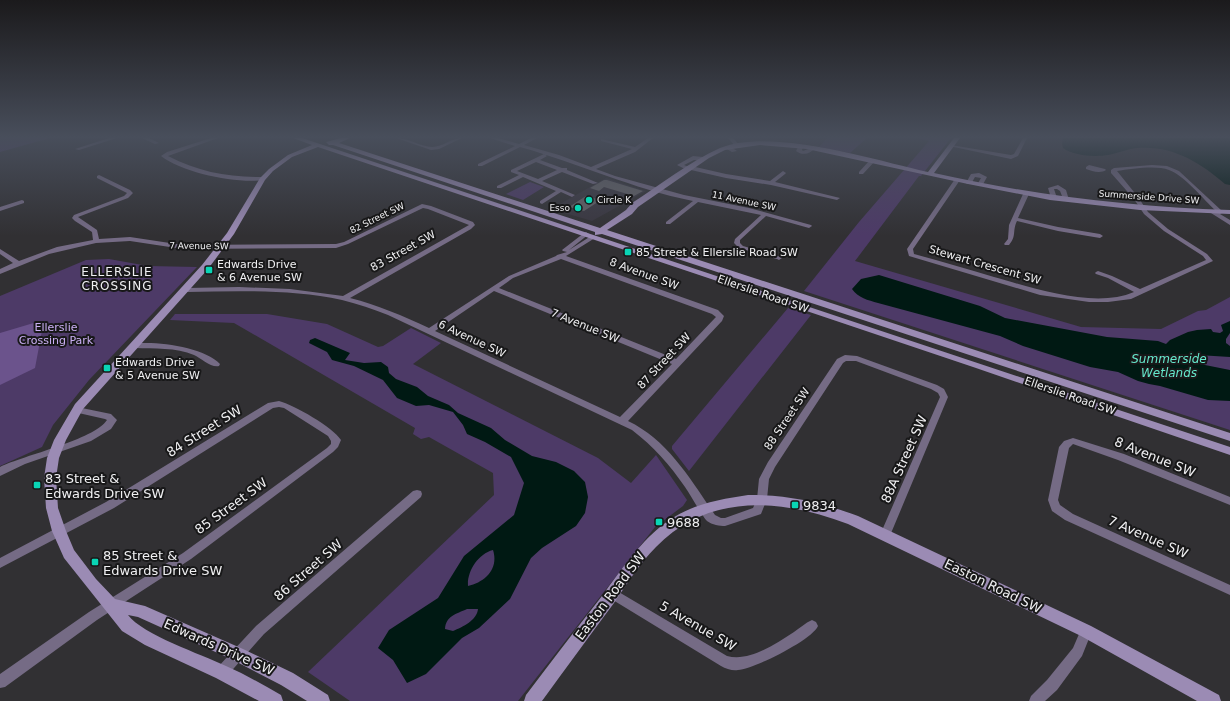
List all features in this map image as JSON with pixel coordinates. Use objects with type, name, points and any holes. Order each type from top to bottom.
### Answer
[{"type":"street","points":[[200,171],[216,177],[262,179]]},
{"type":"street","name":"Edwards Drive SW","points":[[270,171],[262,179],[237,223],[186,290],[92,391],[77,410],[63,434],[56,450],[51,468],[50,489],[52,508],[59,531],[69,554],[90,584],[111,605],[127,626],[150,640],[222,672],[275,701]]},
{"type":"street","name":"Ellerslie Road SW","points":[[401,171],[504,208],[696,262],[1230,437]]},
{"type":"street","name":"Ellerslie Road SW","points":[[415,171],[1230,451]]},
{"type":"street","points":[[514,171],[572,194]]},
{"type":"street","points":[[538,181],[560,171]]},
{"type":"street","points":[[564,171],[595,183]]},
{"type":"street","name":"11 Avenue SW","points":[[596,171],[618,179],[658,190],[697,200],[765,214],[809,226]]},
{"type":"street","name":"Summerside Drive SW","points":[[594,233],[629,212],[635,205],[686,171]]},
{"type":"street","points":[[702,171],[771,183],[822,196],[837,198]]},
{"type":"street","name":"Summerside Drive SW","points":[[915,171],[969,183],[1066,200],[1143,208],[1230,212]]},
{"type":"street","points":[[930,174],[932,171]]},
{"type":"street","points":[[1113,171],[1143,208]]},
{"type":"street","points":[[1173,171],[1179,174],[1216,212],[1230,223]]},
{"type":"street","points":[[771,183],[783,173]]},
{"type":"street","points":[[499,187],[523,175]]},
{"type":"street","points":[[96,241],[95,231],[77,220],[75,218],[76,216],[129,194],[128,191],[99,177]]},
{"type":"street","name":"Stewart Crescent SW","points":[[957,180],[910,249],[910,253],[914,256],[1062,297],[1108,300],[1128,297],[1210,260],[1205,255],[1166,230],[1146,213],[1143,208]]},
{"type":"street","points":[[1054,198],[1052,188],[1058,187],[1063,190],[1066,200]]},
{"type":"street","points":[[542,202],[562,190]]},
{"type":"street","points":[[1007,244],[1011,239],[1015,219],[1026,194]]},
{"type":"street","points":[[668,223],[697,200]]},
{"type":"street","points":[[0,209],[22,202]]},
{"type":"street","name":"82 Street SW","points":[[340,245],[422,206],[429,207],[472,224]]},
{"type":"street","points":[[765,214],[737,240],[738,244],[744,248],[779,258]]},
{"type":"street","points":[[1015,219],[1058,229],[1100,236]]},
{"type":"street","name":"83 Street SW","points":[[345,298],[469,228],[472,224]]},
{"type":"street","points":[[429,331],[511,277],[573,250],[594,233]]},
{"type":"street","name":"7 Avenue SW","points":[[0,272],[18,263],[65,247],[96,241],[130,239],[177,247],[340,245]]},
{"type":"street","points":[[0,251],[18,263]]},
{"type":"street","name":"8 Avenue SW","points":[[559,256],[715,312],[720,316]]},
{"type":"street","points":[[1098,274],[1110,277],[1141,292]]},
{"type":"street","name":"7 Avenue SW","points":[[493,288],[678,363]]},
{"type":"street","name":"6 Avenue SW","points":[[186,290],[280,290],[316,293],[345,298],[382,310],[622,421],[644,434],[662,449],[677,467],[704,509]]},
{"type":"street","name":"87 Street SW","points":[[622,421],[719,320],[720,316]]},
{"type":"street","points":[[135,346],[186,349],[199,353],[216,364]]},
{"type":"street","name":"88A Street SW","points":[[845,358],[857,359],[934,387],[942,393],[944,399],[885,535]]},
{"type":"street","name":"88 Street SW","points":[[762,499],[764,479],[771,465],[840,361],[845,358]]},
{"type":"street","name":"85 Street SW","points":[[0,682],[93,616],[187,556],[330,450],[336,442],[334,436],[287,406],[275,404]]},
{"type":"street","name":"84 Street SW","points":[[0,563],[119,500],[262,410],[275,404]]},
{"type":"street","points":[[1108,409],[1230,447]]},
{"type":"street","points":[[1108,409],[1230,455]]},
{"type":"street","points":[[0,472],[26,460],[81,441],[107,427],[112,422],[108,416],[77,410]]},
{"type":"street","name":"8 Avenue SW","points":[[1056,508],[1053,504],[1053,496],[1064,447],[1069,441],[1082,443],[1121,457],[1230,501]]},
{"type":"street","name":"86 Street SW","points":[[222,672],[260,630],[417,494]]},
{"type":"street","name":"Easton Road SW","points":[[532,701],[612,593],[656,538],[681,520],[704,509],[733,501],[762,499],[789,501],[823,508],[885,535],[1086,631],[1213,701]]},
{"type":"street","name":"7 Avenue SW","points":[[1056,508],[1069,517],[1230,590]]},
{"type":"street","name":"5 Avenue SW","points":[[612,593],[725,662],[734,664],[741,664],[754,660],[799,637],[812,626]]},
{"type":"street","name":"Edwards Drive SW","points":[[111,605],[140,611],[237,654],[287,679],[322,701]]},
{"type":"street","points":[[1036,701],[1052,685],[1078,652],[1086,631]]},
{"type":"shaded area","points":[[606,178],[646,191],[592,221],[551,209]]},
{"type":"shaded area","points":[[37,322],[43,325],[35,368],[0,385],[0,333]]},
{"type":"green space","points":[[903,171],[925,171],[921,176],[919,176],[855,261],[1081,327],[1161,329],[1198,311],[1206,310],[1230,297],[1230,430],[804,291],[859,222]]},
{"type":"green space","points":[[530,182],[544,187],[523,200],[506,194]]},
{"type":"green space","name":"Ellerslie Crossing Park","points":[[109,259],[148,266],[197,267],[89,380],[53,425],[42,447],[0,466],[0,296],[86,260]]},
{"type":"green space","points":[[788,308],[811,315],[689,471],[672,449],[672,446]]},
{"type":"green space","points":[[175,314],[267,314],[327,324],[378,347],[383,346],[411,328],[441,343],[413,364],[598,458],[631,483],[656,455],[687,500],[683,506],[655,527],[518,701],[350,701],[308,672],[494,495],[493,473],[429,437],[421,439],[413,434],[415,428],[234,323],[170,320]]},
{"type":"water","points":[[1208,171],[1230,171],[1230,185],[1225,184]]},
{"type":"water","name":"Summerside Wetlands","points":[[879,275],[980,306],[1005,318],[1107,337],[1158,341],[1166,344],[1170,340],[1188,332],[1197,330],[1211,329],[1213,332],[1220,333],[1223,331],[1221,325],[1230,321],[1230,333],[1226,339],[1226,343],[1230,346],[1230,357],[1198,355],[1191,359],[1200,364],[1230,370],[1230,401],[1208,400],[1138,381],[1118,372],[1090,367],[1023,346],[1000,336],[871,301],[860,297],[852,289],[861,279]]},
{"type":"water","points":[[315,338],[350,353],[345,360],[364,363],[381,362],[388,367],[389,373],[396,379],[417,387],[428,396],[449,405],[458,413],[491,428],[505,440],[532,456],[556,462],[574,471],[585,482],[588,497],[585,513],[576,526],[542,548],[531,558],[510,599],[479,628],[462,638],[426,674],[407,683],[393,660],[378,648],[389,630],[438,598],[464,556],[514,515],[524,483],[511,457],[485,442],[467,434],[463,425],[453,412],[429,405],[416,406],[397,398],[383,380],[354,366],[332,360],[327,352],[309,343],[310,340]],"holes":[[[493,550],[494,563],[489,574],[480,581],[468,586],[469,575],[474,564],[483,555]],[[467,609],[478,609],[472,620],[453,631],[445,629],[447,621],[450,618]]]},
{"type":"building","points":[[604,180],[643,191],[634,196],[604,187],[599,191],[590,188]]},
{"type":"building","points":[[586,196],[601,200],[584,211],[569,207]]},
{"type":"place","name":"Circle K","points":[[589,200]]},
{"type":"place","name":"Esso","points":[[578,208]]},
{"type":"place","name":"85 Street & Ellerslie Road SW","points":[[628,252]]},
{"type":"place","name":"Edwards Drive & 6 Avenue SW","points":[[209,270]]},
{"type":"place","name":"Edwards Drive & 5 Avenue SW","points":[[107,368]]},
{"type":"place","name":"83 Street & Edwards Drive SW","points":[[37,485]]},
{"type":"place","name":"9834","points":[[795,505]]},
{"type":"place","name":"9688","points":[[659,522]]},
{"type":"place","name":"85 Street & Edwards Drive SW","points":[[95,562]]},
{"type":"district","name":"ELLERSLIE CROSSING","points":[[117,279]]}]
